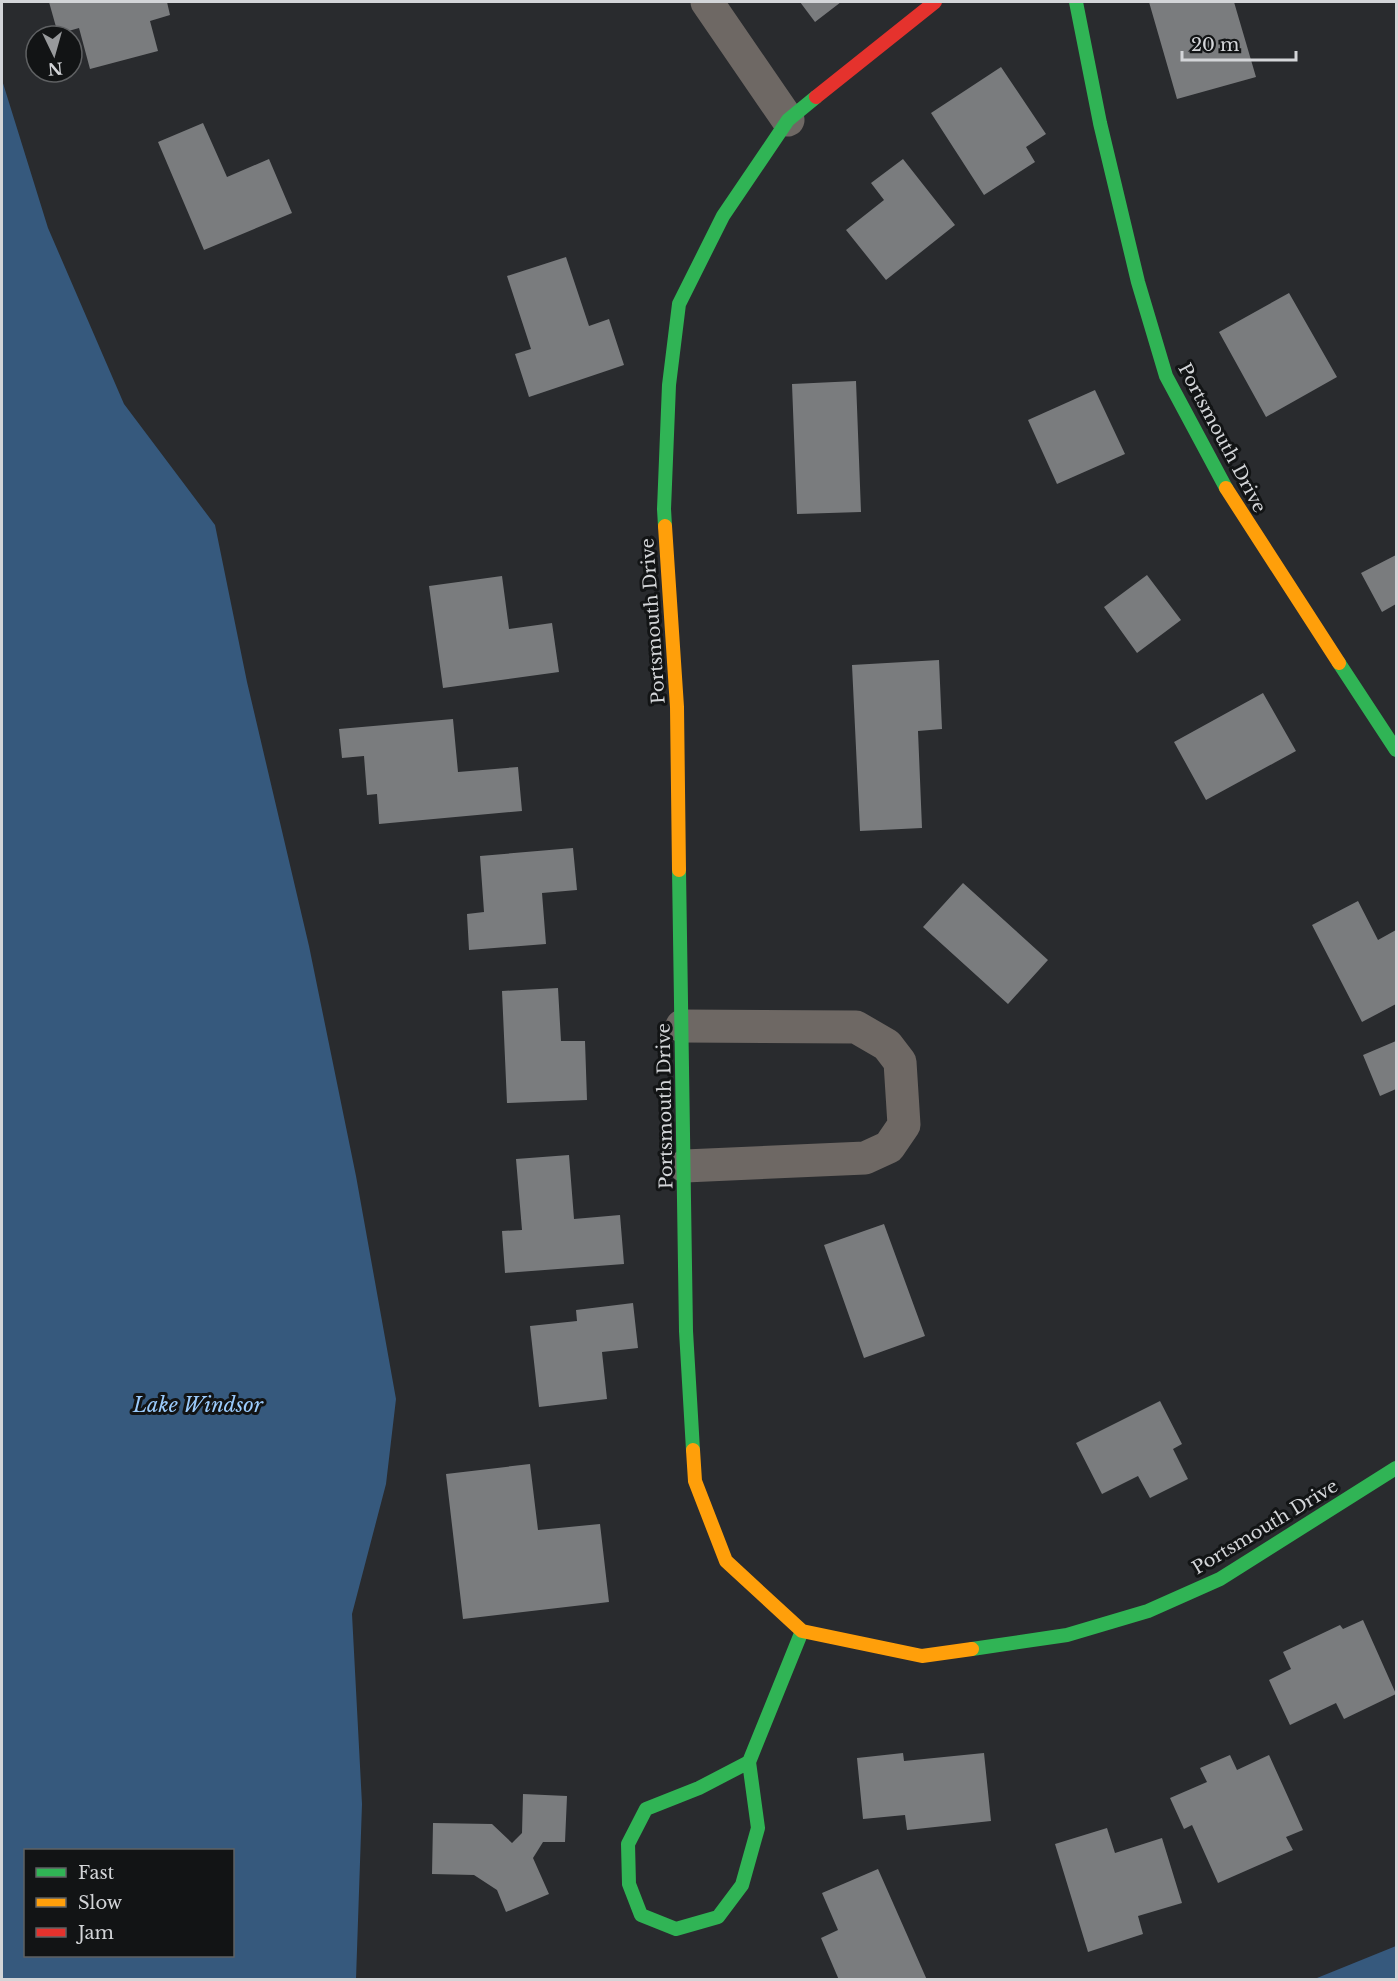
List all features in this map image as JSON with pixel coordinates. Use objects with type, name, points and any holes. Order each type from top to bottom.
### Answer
[{"type":"street","points":[[707,2],[788,120]]},
{"type":"street","name":"Portsmouth Drive","points":[[935,2],[788,120],[723,216],[679,304],[669,385],[664,509],[677,707],[686,1331],[695,1481],[726,1561],[802,1631],[922,1656],[1067,1635],[1148,1611],[1220,1579],[1396,1468]]},
{"type":"street","name":"Portsmouth Drive","points":[[1076,2],[1100,123],[1138,282],[1166,376],[1232,500],[1396,750]]},
{"type":"street","points":[[682,1026],[856,1027],[886,1044],[900,1062],[904,1125],[889,1147],[865,1158],[685,1166]]},
{"type":"street","points":[[749,1762],[699,1788],[646,1809],[628,1844],[629,1884],[641,1915],[676,1929],[718,1917],[742,1885],[758,1828],[749,1762],[802,1631]]},
{"type":"water","name":"Lake Windsor","points":[[2,80],[48,228],[124,404],[215,525],[247,682],[309,946],[356,1176],[396,1399],[386,1484],[352,1614],[362,1804],[356,1979],[2,1979]]},
{"type":"water","points":[[1396,1946],[1396,1979],[1315,1979],[1317,1978]]},
{"type":"building","points":[[49,2],[167,2],[170,15],[150,21],[158,51],[90,69],[84,47],[84,24],[55,24]]},
{"type":"building","points":[[800,2],[841,2],[815,22]]},
{"type":"building","points":[[1149,2],[1234,2],[1256,77],[1177,99]]},
{"type":"building","points":[[1001,67],[1046,134],[1026,147],[1035,162],[984,195],[931,113]]},
{"type":"building","points":[[203,123],[227,177],[269,159],[292,213],[204,250],[158,142]]},
{"type":"building","points":[[903,159],[955,225],[886,280],[846,230],[884,200],[871,183]]},
{"type":"building","points":[[566,257],[589,326],[609,319],[624,365],[529,397],[515,354],[531,349],[507,276]]},
{"type":"building","points":[[1289,293],[1337,377],[1266,417],[1219,332]]},
{"type":"building","points":[[856,381],[861,512],[797,514],[792,384]]},
{"type":"building","points":[[1095,390],[1125,454],[1057,484],[1028,420]]},
{"type":"building","points":[[1396,555],[1396,604],[1382,612],[1361,573]]},
{"type":"building","points":[[1147,575],[1181,620],[1137,653],[1104,607]]},
{"type":"building","points":[[502,576],[509,629],[552,623],[559,672],[443,688],[429,586]]},
{"type":"building","points":[[939,660],[942,729],[918,731],[922,828],[860,831],[852,665]]},
{"type":"building","points":[[1263,693],[1296,751],[1206,800],[1174,742]]},
{"type":"building","points":[[453,719],[458,772],[518,767],[522,811],[379,824],[377,794],[367,795],[364,756],[342,758],[339,729]]},
{"type":"building","points":[[573,848],[577,890],[542,893],[546,944],[469,950],[467,914],[484,912],[480,856]]},
{"type":"building","points":[[963,883],[1048,960],[1008,1004],[923,927]]},
{"type":"building","points":[[1358,901],[1378,940],[1396,930],[1396,1004],[1362,1022],[1312,925]]},
{"type":"building","points":[[558,988],[561,1041],[585,1041],[587,1100],[507,1103],[502,991]]},
{"type":"building","points":[[1396,1041],[1396,1089],[1380,1096],[1363,1055]]},
{"type":"building","points":[[569,1155],[574,1219],[620,1215],[624,1264],[505,1273],[502,1231],[522,1230],[516,1159]]},
{"type":"building","points":[[884,1224],[925,1336],[864,1358],[824,1245]]},
{"type":"building","points":[[633,1303],[638,1348],[602,1352],[607,1399],[539,1407],[530,1326],[577,1321],[576,1310]]},
{"type":"building","points":[[1160,1401],[1182,1444],[1173,1449],[1188,1479],[1150,1498],[1138,1476],[1102,1494],[1076,1443]]},
{"type":"building","points":[[530,1464],[538,1530],[600,1524],[609,1602],[463,1619],[446,1474]]},
{"type":"building","points":[[1363,1620],[1396,1694],[1344,1719],[1336,1703],[1290,1725],[1269,1680],[1291,1669],[1283,1652],[1340,1625],[1343,1629]]},
{"type":"building","points":[[903,1753],[904,1761],[984,1753],[991,1821],[907,1830],[905,1815],[863,1819],[857,1758]]},
{"type":"building","points":[[1230,1755],[1237,1770],[1269,1755],[1303,1830],[1286,1837],[1293,1850],[1218,1883],[1192,1825],[1184,1829],[1170,1798],[1207,1782],[1200,1768]]},
{"type":"building","points":[[523,1794],[567,1796],[565,1842],[543,1842],[533,1858],[549,1894],[506,1912],[497,1890],[474,1875],[432,1874],[433,1823],[492,1824],[512,1843],[522,1833]]},
{"type":"building","points":[[1107,1828],[1115,1853],[1162,1838],[1182,1903],[1138,1916],[1143,1934],[1088,1952],[1055,1844]]},
{"type":"building","points":[[878,1869],[927,1980],[839,1980],[821,1938],[838,1930],[822,1893]]},
{"type":"traffic: fast","points":[[1076,2],[1100,123],[1138,282],[1166,376],[1226,488]]},
{"type":"traffic: fast","points":[[665,526],[669,385],[679,304],[723,216],[788,120],[816,97]]},
{"type":"traffic: fast","points":[[1339,663],[1396,750]]},
{"type":"traffic: fast","points":[[679,870],[686,1331],[693,1450]]},
{"type":"traffic: fast","points":[[972,1649],[1067,1635],[1148,1611],[1220,1579],[1396,1468]]},
{"type":"traffic: fast","points":[[749,1762],[758,1828],[742,1885],[718,1917],[676,1929],[641,1915],[629,1884],[628,1844],[646,1809],[699,1788],[749,1762],[802,1631]]},
{"type":"traffic: slow","points":[[1226,488],[1339,663]]},
{"type":"traffic: slow","points":[[665,526],[677,707],[679,870]]},
{"type":"traffic: slow","points":[[693,1450],[695,1481],[726,1561],[802,1631],[922,1656],[972,1649]]},
{"type":"traffic: jam","points":[[816,97],[935,2]]}]
